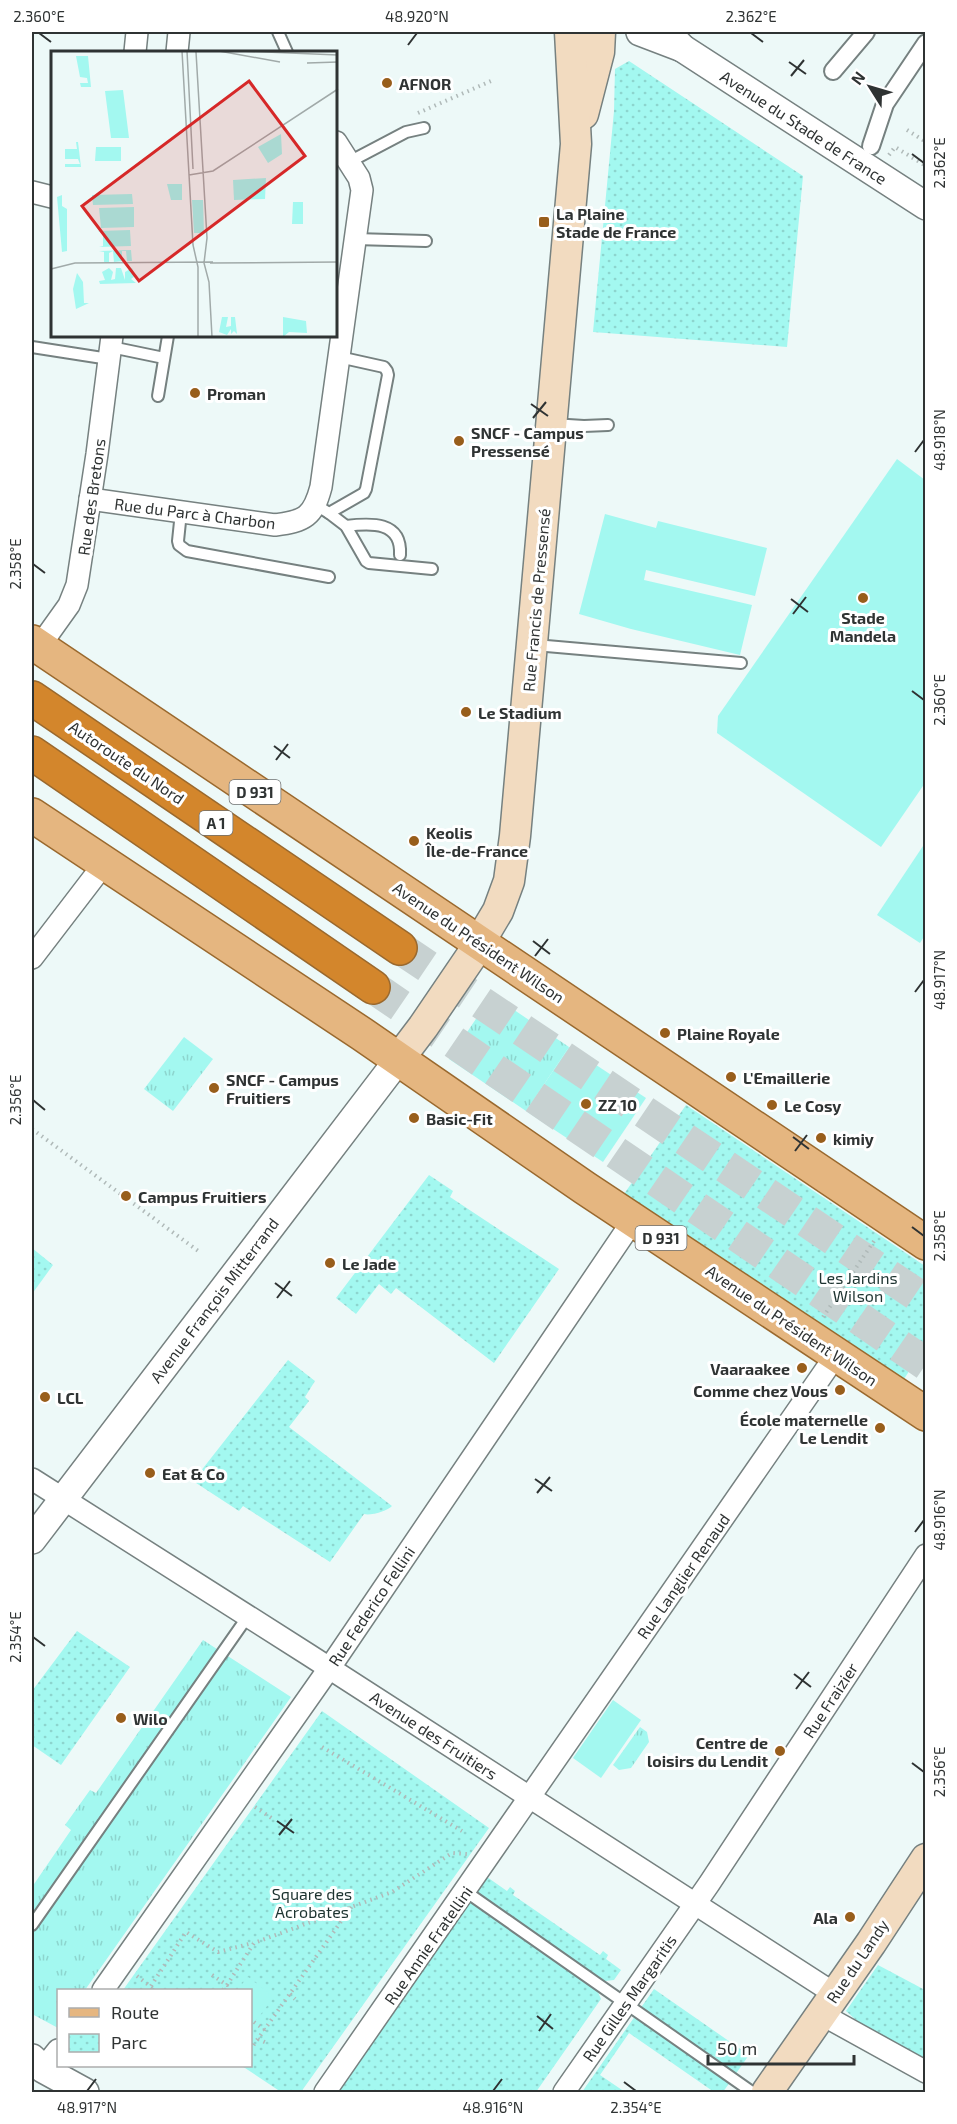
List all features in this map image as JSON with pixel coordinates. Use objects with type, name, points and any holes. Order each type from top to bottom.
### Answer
[{"type":"highway","name":"Autoroute du Nord","points":[[32,698],[400,948]]},
{"type":"highway","points":[[32,753],[373,987]]},
{"type":"main road","name":"Rue Francis de Pressensé","points":[[398,1060],[423,1027],[479,942],[498,911],[509,881],[515,836],[576,144],[570,32]]},
{"type":"main road","name":"Rue Francis de Pressensé","points":[[576,144],[599,52],[600,32]]},
{"type":"main road","name":"Avenue du Président Wilson","points":[[35,644],[926,1243]]},
{"type":"main road","name":"Avenue du Président Wilson","points":[[32,815],[926,1414]]},
{"type":"main road","name":"Rue du Landy","points":[[767,2092],[926,1859]]},
{"type":"street","points":[[135,51],[138,32]]},
{"type":"street","points":[[177,51],[179,32]]},
{"type":"street","name":"Avenue du Stade de France","points":[[640,32],[675,40],[926,206]]},
{"type":"street","points":[[833,71],[866,32]]},
{"type":"street","points":[[917,32],[926,37]]},
{"type":"street","points":[[871,146],[885,105],[926,43]]},
{"type":"street","points":[[323,509],[321,487],[362,190],[359,178],[338,145]]},
{"type":"street","points":[[32,192],[51,197]]},
{"type":"street","name":"Rue des Bretons","points":[[35,644],[69,605],[77,585],[111,348]]},
{"type":"street","name":"Rue du Parc à Charbon","points":[[90,499],[275,525],[292,523],[323,509]]},
{"type":"street","points":[[32,958],[104,864]]},
{"type":"street","name":"Avenue François Mitterrand","points":[[32,1540],[398,1060]]},
{"type":"street","name":"Rue Federico Fellini","points":[[104,1989],[329,1668],[634,1219]]},
{"type":"street","name":"Rue Langlier Renaud","points":[[530,1797],[836,1355]]},
{"type":"street","name":"Avenue des Fruitiers","points":[[32,1479],[695,1904],[828,2004],[926,2072]]},
{"type":"street","name":"Rue Fraizier","points":[[695,1904],[926,1555]]},
{"type":"street","name":"Rue Annie Fratellini","points":[[326,2092],[530,1797]]},
{"type":"street","name":"Rue Gilles Margaritis","points":[[564,2092],[695,1904]]},
{"type":"street","points":[[44,2059],[85,2092]]},
{"type":"lane","points":[[278,32],[287,51]]},
{"type":"lane","points":[[349,162],[406,132],[424,128]]},
{"type":"lane","points":[[356,239],[426,241]]},
{"type":"lane","points":[[158,396],[168,338]]},
{"type":"lane","points":[[32,347],[111,348],[164,358]]},
{"type":"lane","points":[[323,509],[364,493],[366,489],[388,375],[384,367],[339,357]]},
{"type":"lane","points":[[552,424],[608,425]]},
{"type":"lane","points":[[323,509],[346,526],[363,559],[369,563],[432,569]]},
{"type":"lane","points":[[181,512],[178,541],[182,548],[329,577]]},
{"type":"lane","points":[[346,526],[361,524],[384,526],[392,530],[401,543],[400,555]]},
{"type":"lane","points":[[532,644],[741,663]]},
{"type":"lane","points":[[32,1925],[248,1616]]},
{"type":"lane","points":[[465,1891],[752,2092]]},
{"type":"path","points":[[907,130],[926,142]]},
{"type":"path","points":[[895,147],[926,166]]},
{"type":"path","points":[[32,1129],[201,1253]]},
{"type":"path","points":[[819,1322],[876,1238]]},
{"type":"path","points":[[322,1747],[462,1832]]},
{"type":"path","points":[[253,1805],[273,1819]]},
{"type":"path","points":[[151,1986],[186,1932],[218,1952],[254,1943],[392,1892],[452,1853],[471,1854]]},
{"type":"path","points":[[252,2047],[352,1906]]},
{"type":"path","points":[[224,1989],[254,1943]]},
{"type":"path","points":[[212,1975],[227,1985]]},
{"type":"path","points":[[290,1994],[295,1999]]},
{"type":"path","points":[[254,2022],[265,2030]]},
{"type":"path","points":[[258,2039],[269,2044]]},
{"type":"green space","points":[[629,61],[803,176],[787,347],[593,332],[614,111],[615,69]]},
{"type":"green space","name":"Stade Mandela","points":[[897,459],[925,480],[925,783],[881,847],[717,733],[718,716]]},
{"type":"green space","points":[[605,514],[656,528],[658,521],[767,548],[755,596],[646,570],[644,580],[752,605],[740,655],[579,614]]},
{"type":"green space","points":[[925,843],[925,935],[920,943],[877,915]]},
{"type":"green space","points":[[492,995],[569,1047],[526,1111],[449,1059]]},
{"type":"green space","points":[[184,1037],[213,1059],[173,1111],[144,1089]]},
{"type":"green space","name":"ZZ 10","points":[[569,1047],[646,1098],[603,1162],[526,1111]]},
{"type":"green space","name":"Les Jardins Wilson","points":[[686,1105],[925,1266],[925,1347],[902,1382],[624,1194]]},
{"type":"green space","points":[[429,1175],[453,1191],[450,1197],[559,1269],[494,1363],[396,1288],[391,1294],[379,1284],[356,1314],[336,1298]]},
{"type":"green space","points":[[32,1248],[53,1265],[32,1294]]},
{"type":"green space","points":[[288,1360],[315,1381],[305,1397],[309,1401],[289,1427],[392,1506],[379,1513],[364,1514],[330,1562],[243,1506],[239,1511],[193,1481]]},
{"type":"green space","points":[[77,1631],[130,1667],[61,1765],[32,1745],[32,1691]]},
{"type":"green space","points":[[203,1640],[291,1697],[86,1989],[57,1989],[57,2027],[32,2014],[32,1887],[71,1830],[65,1825],[90,1790],[96,1793]]},
{"type":"green space","points":[[613,1700],[641,1720],[601,1778],[573,1758]]},
{"type":"green space","name":"Square des Acrobates","points":[[322,1711],[489,1828],[301,2092],[281,2092],[244,2067],[252,2067],[252,1989],[124,1989]]},
{"type":"green space","points":[[640,1727],[647,1732],[649,1742],[631,1768],[619,1770],[613,1765]]},
{"type":"green space","points":[[487,1877],[507,1891],[510,1887],[515,1891],[513,1895],[600,1955],[603,1951],[608,1955],[606,1959],[621,1970],[614,1980],[605,1981],[598,1992],[601,1999],[536,2092],[338,2092]]},
{"type":"green space","points":[[878,1965],[925,1990],[925,2062],[867,2030],[846,2011]]},
{"type":"green space","points":[[248,1977],[274,1997],[252,2026],[252,1989],[238,1989]]},
{"type":"green space","points":[[654,1989],[749,2055],[723,2092],[714,2092],[629,2033],[600,2075],[625,2092],[582,2092]]},
{"type":"tunnel","points":[[400,948],[926,1301]]},
{"type":"tunnel","points":[[373,987],[926,1364]]},
{"type":"place","name":"AFNOR","points":[[387,83]]},
{"type":"place","name":"La Plaine Stade de France","points":[[544,222]]},
{"type":"place","name":"Proman","points":[[195,393]]},
{"type":"place","name":"SNCF - Campus Pressensé","points":[[459,441]]},
{"type":"place","name":"Stade Mandela","points":[[863,598]]},
{"type":"place","name":"Le Stadium","points":[[466,712]]},
{"type":"place","name":"Keolis Île-de-France","points":[[414,841]]},
{"type":"place","name":"Plaine Royale","points":[[665,1033]]},
{"type":"place","name":"L'Emaillerie","points":[[731,1077]]},
{"type":"place","name":"SNCF - Campus Fruitiers","points":[[214,1088]]},
{"type":"place","name":"ZZ 10","points":[[586,1104]]},
{"type":"place","name":"Le Cosy","points":[[772,1105]]},
{"type":"place","name":"Basic-Fit","points":[[414,1118]]},
{"type":"place","name":"kimiy","points":[[821,1138]]},
{"type":"place","name":"Campus Fruitiers","points":[[126,1196]]},
{"type":"place","name":"Le Jade","points":[[330,1263]]},
{"type":"place","name":"Vaaraakee","points":[[802,1368]]},
{"type":"place","name":"Comme chez Vous","points":[[840,1390]]},
{"type":"place","name":"LCL","points":[[45,1397]]},
{"type":"place","name":"École maternelle Le Lendit","points":[[880,1428]]},
{"type":"place","name":"Eat & Co","points":[[150,1473]]},
{"type":"place","name":"Wilo","points":[[121,1718]]},
{"type":"place","name":"Centre de loisirs du Lendit","points":[[780,1751]]},
{"type":"place","name":"Ala","points":[[850,1917]]}]
